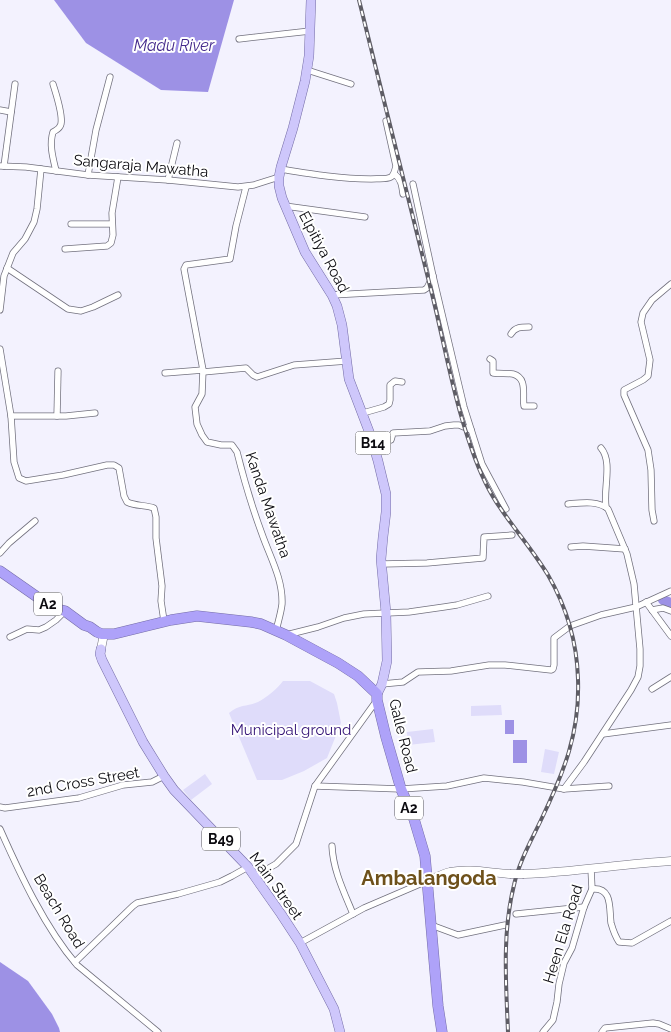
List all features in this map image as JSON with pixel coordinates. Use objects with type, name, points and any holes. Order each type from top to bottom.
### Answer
[{"type":"highway","name":"Galle Road","points":[[0,571],[53,608],[65,610],[96,632],[106,634],[119,633],[141,626],[198,616],[251,622],[286,635],[358,676],[377,697],[400,789],[419,833],[425,856],[442,1032]]},
{"type":"highway","name":"Galle Road","points":[[84,625],[87,631],[102,644],[142,630],[148,626]]},
{"type":"main road","name":"Elpitiya Road","points":[[311,0],[307,70],[299,108],[280,173],[279,186],[285,206],[305,252],[332,295],[342,325],[349,379],[373,443],[386,494],[386,512],[382,537],[382,564],[387,660],[377,697]]},
{"type":"main road","name":"Main Street","points":[[102,644],[100,654],[102,660],[143,742],[174,790],[248,867],[300,943],[334,1009],[340,1032]]},
{"type":"main road","points":[[428,881],[443,874],[458,871],[524,874],[671,861]]},
{"type":"street","points":[[239,39],[310,31]]},
{"type":"street","points":[[307,70],[351,84]]},
{"type":"street","points":[[88,175],[96,130],[110,77]]},
{"type":"street","points":[[2,166],[15,84]]},
{"type":"street","points":[[53,84],[61,124],[59,130],[53,132],[51,139],[56,171]]},
{"type":"street","points":[[0,110],[11,112]]},
{"type":"street","points":[[280,173],[342,178],[391,177],[396,166],[386,121]]},
{"type":"street","points":[[168,180],[177,143]]},
{"type":"street","name":"Sangaraja Mawatha","points":[[2,166],[88,175],[246,187],[254,186],[280,173]]},
{"type":"street","points":[[0,310],[2,282],[12,253],[25,239],[34,222],[41,169]]},
{"type":"street","points":[[394,174],[399,176],[403,194]]},
{"type":"street","points":[[65,249],[107,246],[111,243],[113,235],[112,213],[118,176]]},
{"type":"street","points":[[413,184],[432,276],[464,407],[482,464],[506,509]]},
{"type":"street","name":"Kanda Mawatha","points":[[246,187],[230,259],[186,264],[184,268],[203,371],[202,394],[195,407],[198,424],[202,436],[207,442],[232,445],[237,452],[252,505],[280,581],[282,602],[276,630]]},
{"type":"street","points":[[285,206],[365,217]]},
{"type":"street","points":[[71,224],[112,224]]},
{"type":"street","points":[[7,268],[68,309],[81,311],[118,295]]},
{"type":"street","points":[[332,295],[424,290],[432,276]]},
{"type":"street","points":[[654,521],[648,450],[624,395],[624,390],[648,376],[650,360],[641,322],[643,313],[652,300],[671,284]]},
{"type":"street","points":[[511,334],[517,328],[529,327]]},
{"type":"street","points":[[0,349],[2,372],[11,416],[14,462],[17,475],[26,482],[96,466],[114,465],[119,468],[124,496],[127,502],[154,508],[162,586],[160,601],[164,622]]},
{"type":"street","points":[[490,359],[493,361],[493,372],[513,374],[520,378],[523,384],[524,406],[534,406]]},
{"type":"street","points":[[165,372],[246,368],[257,377],[294,365],[347,361]]},
{"type":"street","points":[[57,416],[58,371]]},
{"type":"street","points":[[363,413],[388,404],[390,400],[390,385],[395,381],[402,382]]},
{"type":"street","points":[[11,416],[57,416],[95,413]]},
{"type":"street","points":[[373,443],[391,440],[393,434],[430,431],[449,425],[459,425],[471,430]]},
{"type":"street","points":[[601,448],[607,458],[608,465],[605,490],[606,507]]},
{"type":"street","points":[[564,789],[584,762],[638,677],[640,666],[634,579],[625,549],[608,509],[598,503],[568,504]]},
{"type":"street","points":[[0,553],[35,521]]},
{"type":"street","points":[[382,564],[427,563],[483,558],[484,537],[512,534]]},
{"type":"street","points":[[571,548],[583,546],[625,549]]},
{"type":"street","points":[[382,684],[403,682],[418,672],[450,671],[489,665],[551,670],[554,665],[554,638],[570,626],[601,615],[636,607],[671,591]]},
{"type":"street","points":[[286,635],[364,614],[409,612],[457,605],[488,596]]},
{"type":"street","points":[[646,602],[671,636]]},
{"type":"street","points":[[652,610],[663,608],[671,610]]},
{"type":"street","points":[[10,637],[27,629],[39,630],[46,627],[65,610]]},
{"type":"street","points":[[652,688],[671,676]]},
{"type":"street","points":[[254,876],[276,864],[296,844],[315,786],[377,697]]},
{"type":"street","points":[[602,734],[671,725]]},
{"type":"street","name":"2nd Cross Street","points":[[2,809],[79,798],[123,785],[152,782],[164,776]]},
{"type":"street","points":[[315,786],[400,789],[447,786],[484,778],[564,789],[609,786]]},
{"type":"street","name":"Beach Road","points":[[0,829],[50,927],[75,962],[158,1032]]},
{"type":"street","points":[[332,846],[332,857],[340,884],[353,914]]},
{"type":"street","points":[[75,962],[137,903],[220,882],[248,867]]},
{"type":"street","name":"Heen Ela Road","points":[[543,1032],[553,1020],[564,963],[572,948],[584,907],[592,889],[591,869]]},
{"type":"street","points":[[300,943],[364,908],[428,881]]},
{"type":"street","points":[[592,889],[603,891],[608,896],[612,924],[619,942],[632,943],[671,920]]},
{"type":"street","points":[[516,914],[584,907]]},
{"type":"street","points":[[431,925],[458,935],[505,925]]},
{"type":"street","points":[[602,1032],[605,1028],[653,1023],[671,1029]]},
{"type":"green space","name":"Municipal ground","points":[[283,681],[310,681],[334,694],[341,723],[327,758],[304,771],[282,780],[257,780],[229,713],[237,708],[254,704],[261,700],[275,690]]},
{"type":"green space","points":[[501,705],[502,715],[471,716],[471,706]]},
{"type":"green space","points":[[433,729],[435,742],[408,745],[407,732]]},
{"type":"green space","points":[[545,749],[559,752],[554,774],[541,772]]},
{"type":"green space","points":[[205,774],[212,784],[191,800],[183,790]]},
{"type":"water","name":"Madu River","points":[[54,0],[234,0],[208,92],[161,90],[86,43]]},
{"type":"water","points":[[505,720],[514,720],[514,734],[505,734]]},
{"type":"water","points":[[513,740],[527,740],[527,763],[513,763]]},
{"type":"water","points":[[0,962],[28,981],[52,1014],[60,1032],[0,1032]]},
{"type":"waterway","points":[[663,600],[671,603]]},
{"type":"railway","points":[[359,0],[465,430],[484,480],[492,495],[543,566],[560,599],[573,638],[577,665],[578,699],[569,752],[557,785],[522,860],[510,903],[506,940],[508,1032]]},
{"type":"district","name":"Ambalangoda","points":[[429,878]]}]
